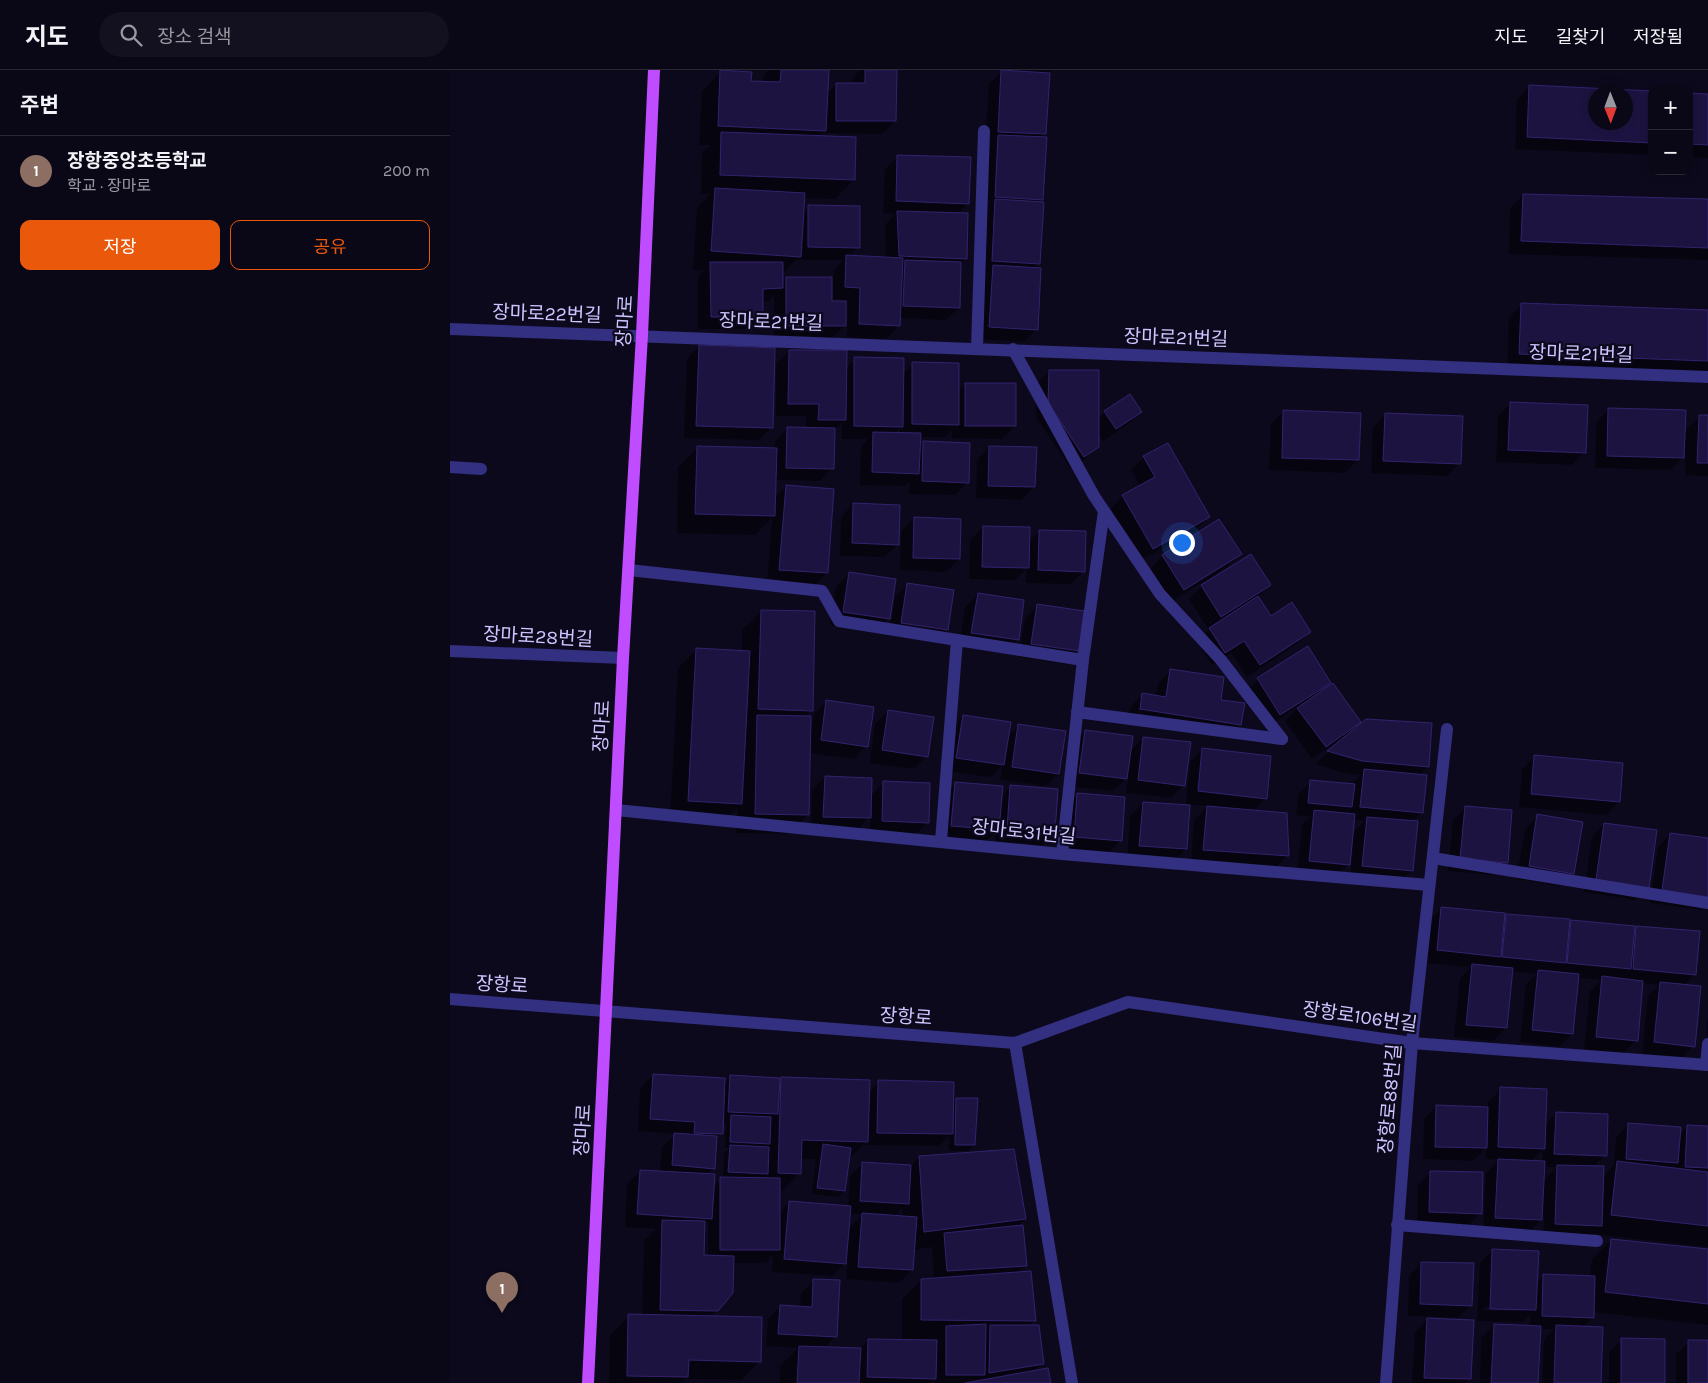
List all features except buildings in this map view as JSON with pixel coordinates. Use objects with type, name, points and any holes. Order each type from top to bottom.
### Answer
[{"type":"main road","name":"장마로","points":[[588,1383],[654,70]]},
{"type":"street","points":[[977,348],[984,131]]},
{"type":"street","name":"장마로22번길","points":[[450,328],[642,335]]},
{"type":"street","name":"장마로21번길","points":[[642,335],[1708,377]]},
{"type":"street","points":[[1013,350],[1094,496],[1160,594],[1221,660],[1282,739],[1077,712]]},
{"type":"street","points":[[450,467],[481,469]]},
{"type":"street","points":[[1062,854],[1083,660],[1104,511]]},
{"type":"street","points":[[629,570],[822,591],[839,621],[1083,660]]},
{"type":"street","points":[[941,841],[957,640]]},
{"type":"street","name":"장마로28번길","points":[[450,650],[623,658]]},
{"type":"street","name":"장항로88번길","points":[[1386,1383],[1412,1043],[1447,728]]},
{"type":"street","name":"장마로31번길","points":[[616,810],[1062,854],[1429,885]]},
{"type":"street","points":[[1433,858],[1708,904]]},
{"type":"street","name":"장항로","points":[[450,999],[1015,1043]]},
{"type":"street","name":"장항로106번길","points":[[1015,1043],[1128,1002],[1412,1043],[1707,1065]]},
{"type":"street","points":[[1015,1043],[1072,1383]]},
{"type":"street","points":[[1707,1065],[1708,1044]]},
{"type":"street","points":[[1397,1225],[1597,1241]]},
{"type":"place","name":"장항중앙초등학교","points":[[502,1313]]}]
